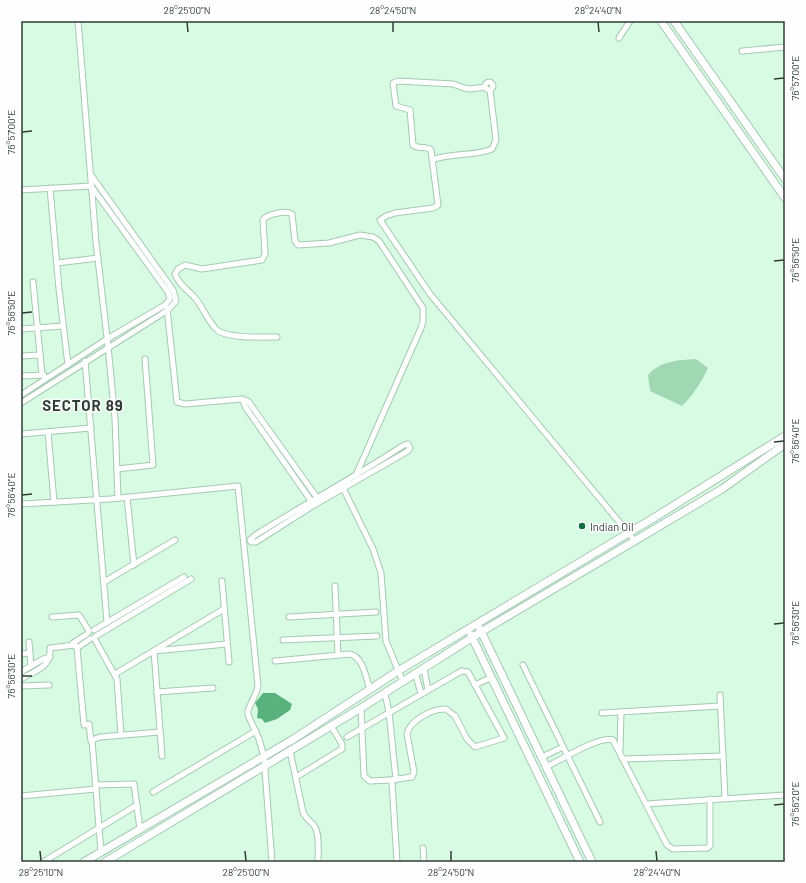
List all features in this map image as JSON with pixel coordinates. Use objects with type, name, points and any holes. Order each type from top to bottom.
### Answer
[{"type":"street","points":[[78,21],[91,186],[108,346],[118,498]]},
{"type":"street","points":[[620,38],[630,21]]},
{"type":"street","points":[[661,21],[785,198]]},
{"type":"street","points":[[674,21],[785,180]]},
{"type":"street","points":[[742,51],[785,47]]},
{"type":"street","points":[[696,73],[706,66]]},
{"type":"street","points":[[432,160],[444,155],[458,155],[492,149],[496,140],[488,89],[464,88],[442,82],[398,81],[394,83],[396,106],[410,110],[413,145],[418,148],[430,149],[438,199],[437,206],[434,208],[389,214],[380,220],[430,294],[632,543]]},
{"type":"street","points":[[21,395],[107,339],[174,304],[176,299],[173,290],[91,174]]},
{"type":"street","points":[[21,190],[91,186]]},
{"type":"street","points":[[21,403],[166,307],[170,299],[168,292],[91,186]]},
{"type":"street","points":[[50,188],[68,365]]},
{"type":"street","points":[[277,337],[238,335],[220,332],[215,328],[195,298],[183,287],[175,274],[178,269],[185,265],[197,269],[262,260],[265,254],[263,220],[267,216],[287,212],[292,214],[295,241],[298,245],[329,243],[360,235],[373,237],[379,241],[422,308],[423,321],[421,328],[356,475]]},
{"type":"street","points":[[57,263],[98,258]]},
{"type":"street","points":[[33,282],[42,375]]},
{"type":"street","points":[[170,299],[176,299]]},
{"type":"street","points":[[166,307],[177,402],[185,404],[242,399],[251,403],[318,500]]},
{"type":"street","points":[[21,329],[63,326]]},
{"type":"street","points":[[21,356],[40,355]]},
{"type":"street","points":[[117,469],[153,465],[145,359]]},
{"type":"street","points":[[85,361],[107,622]]},
{"type":"street","points":[[21,376],[42,375],[50,377]]},
{"type":"street","points":[[242,399],[246,408],[312,503]]},
{"type":"street","points":[[21,434],[91,428]]},
{"type":"street","points":[[48,432],[54,502]]},
{"type":"street","points":[[84,862],[264,757],[398,671],[652,519],[785,436]]},
{"type":"street","points":[[312,503],[256,542],[251,542],[250,540],[254,536],[312,503],[344,490],[408,451],[408,444],[341,484],[318,500]]},
{"type":"street","points":[[105,862],[385,694],[481,632],[722,489],[785,444]]},
{"type":"street","points":[[341,484],[371,543],[381,573],[386,641],[403,682]]},
{"type":"street","points":[[21,504],[97,500],[236,486],[240,488],[244,559],[258,686],[248,710],[248,715],[256,731],[264,757],[272,862]]},
{"type":"street","points":[[127,497],[134,565]]},
{"type":"street","points":[[104,582],[175,540]]},
{"type":"street","points":[[21,679],[46,665],[50,657],[50,648],[76,647],[107,622],[184,576]]},
{"type":"street","points":[[92,635],[191,578]]},
{"type":"street","points":[[222,581],[229,662]]},
{"type":"street","points":[[335,586],[338,655]]},
{"type":"street","points":[[115,674],[224,609]]},
{"type":"street","points":[[289,617],[376,612]]},
{"type":"street","points":[[52,617],[79,615],[115,674],[117,679],[121,735]]},
{"type":"street","points":[[477,623],[592,862]]},
{"type":"street","points":[[467,629],[492,677],[580,862]]},
{"type":"street","points":[[283,640],[378,636]]},
{"type":"street","points":[[29,642],[31,666]]},
{"type":"street","points":[[154,651],[227,644]]},
{"type":"street","points":[[76,647],[84,725],[89,724],[92,744],[101,852]]},
{"type":"street","points":[[154,651],[162,756]]},
{"type":"street","points":[[21,654],[30,653]]},
{"type":"street","points":[[275,661],[338,655],[355,656],[360,661],[370,689]]},
{"type":"street","points":[[21,672],[43,659],[50,657]]},
{"type":"street","points":[[523,665],[600,822]]},
{"type":"street","points":[[424,669],[428,690]]},
{"type":"street","points":[[347,737],[361,728],[462,671],[468,672],[504,738],[475,747],[467,739],[455,716],[446,709],[436,710],[411,725],[408,730],[407,734],[414,772],[412,777],[370,782],[366,780],[364,770],[361,728],[361,708]]},
{"type":"street","points":[[416,674],[421,694]]},
{"type":"street","points":[[475,685],[492,677]]},
{"type":"street","points":[[21,686],[49,685]]},
{"type":"street","points":[[157,692],[213,688]]},
{"type":"street","points":[[385,694],[390,712],[397,862]]},
{"type":"street","points":[[720,695],[725,798]]},
{"type":"street","points":[[602,713],[720,706]]},
{"type":"street","points":[[620,752],[622,712]]},
{"type":"street","points":[[296,777],[342,749],[342,744],[331,726]]},
{"type":"street","points":[[154,792],[256,731]]},
{"type":"street","points":[[92,744],[92,740],[94,738],[160,732]]},
{"type":"street","points":[[546,767],[597,742],[608,739],[615,742],[670,848],[707,848],[711,843],[710,799]]},
{"type":"street","points":[[542,757],[563,747]]},
{"type":"street","points":[[290,751],[304,816],[313,824],[317,832],[318,862]]},
{"type":"street","points":[[623,759],[723,756]]},
{"type":"street","points":[[21,796],[134,784],[140,829]]},
{"type":"street","points":[[646,804],[785,795]]},
{"type":"street","points":[[43,862],[137,805]]},
{"type":"street","points":[[423,848],[424,862]]},
{"type":"shaded area","points":[[696,359],[708,368],[703,379],[690,398],[682,406],[650,391],[648,375],[653,370],[670,362]]},
{"type":"shaded area","points":[[263,693],[275,693],[292,704],[290,710],[277,719],[265,723],[262,719],[257,718],[258,709],[255,703]]},
{"type":"place","name":"Indian Oil","points":[[582,526]]},
{"type":"district","name":"SECTOR 89","points":[[83,405]]}]
